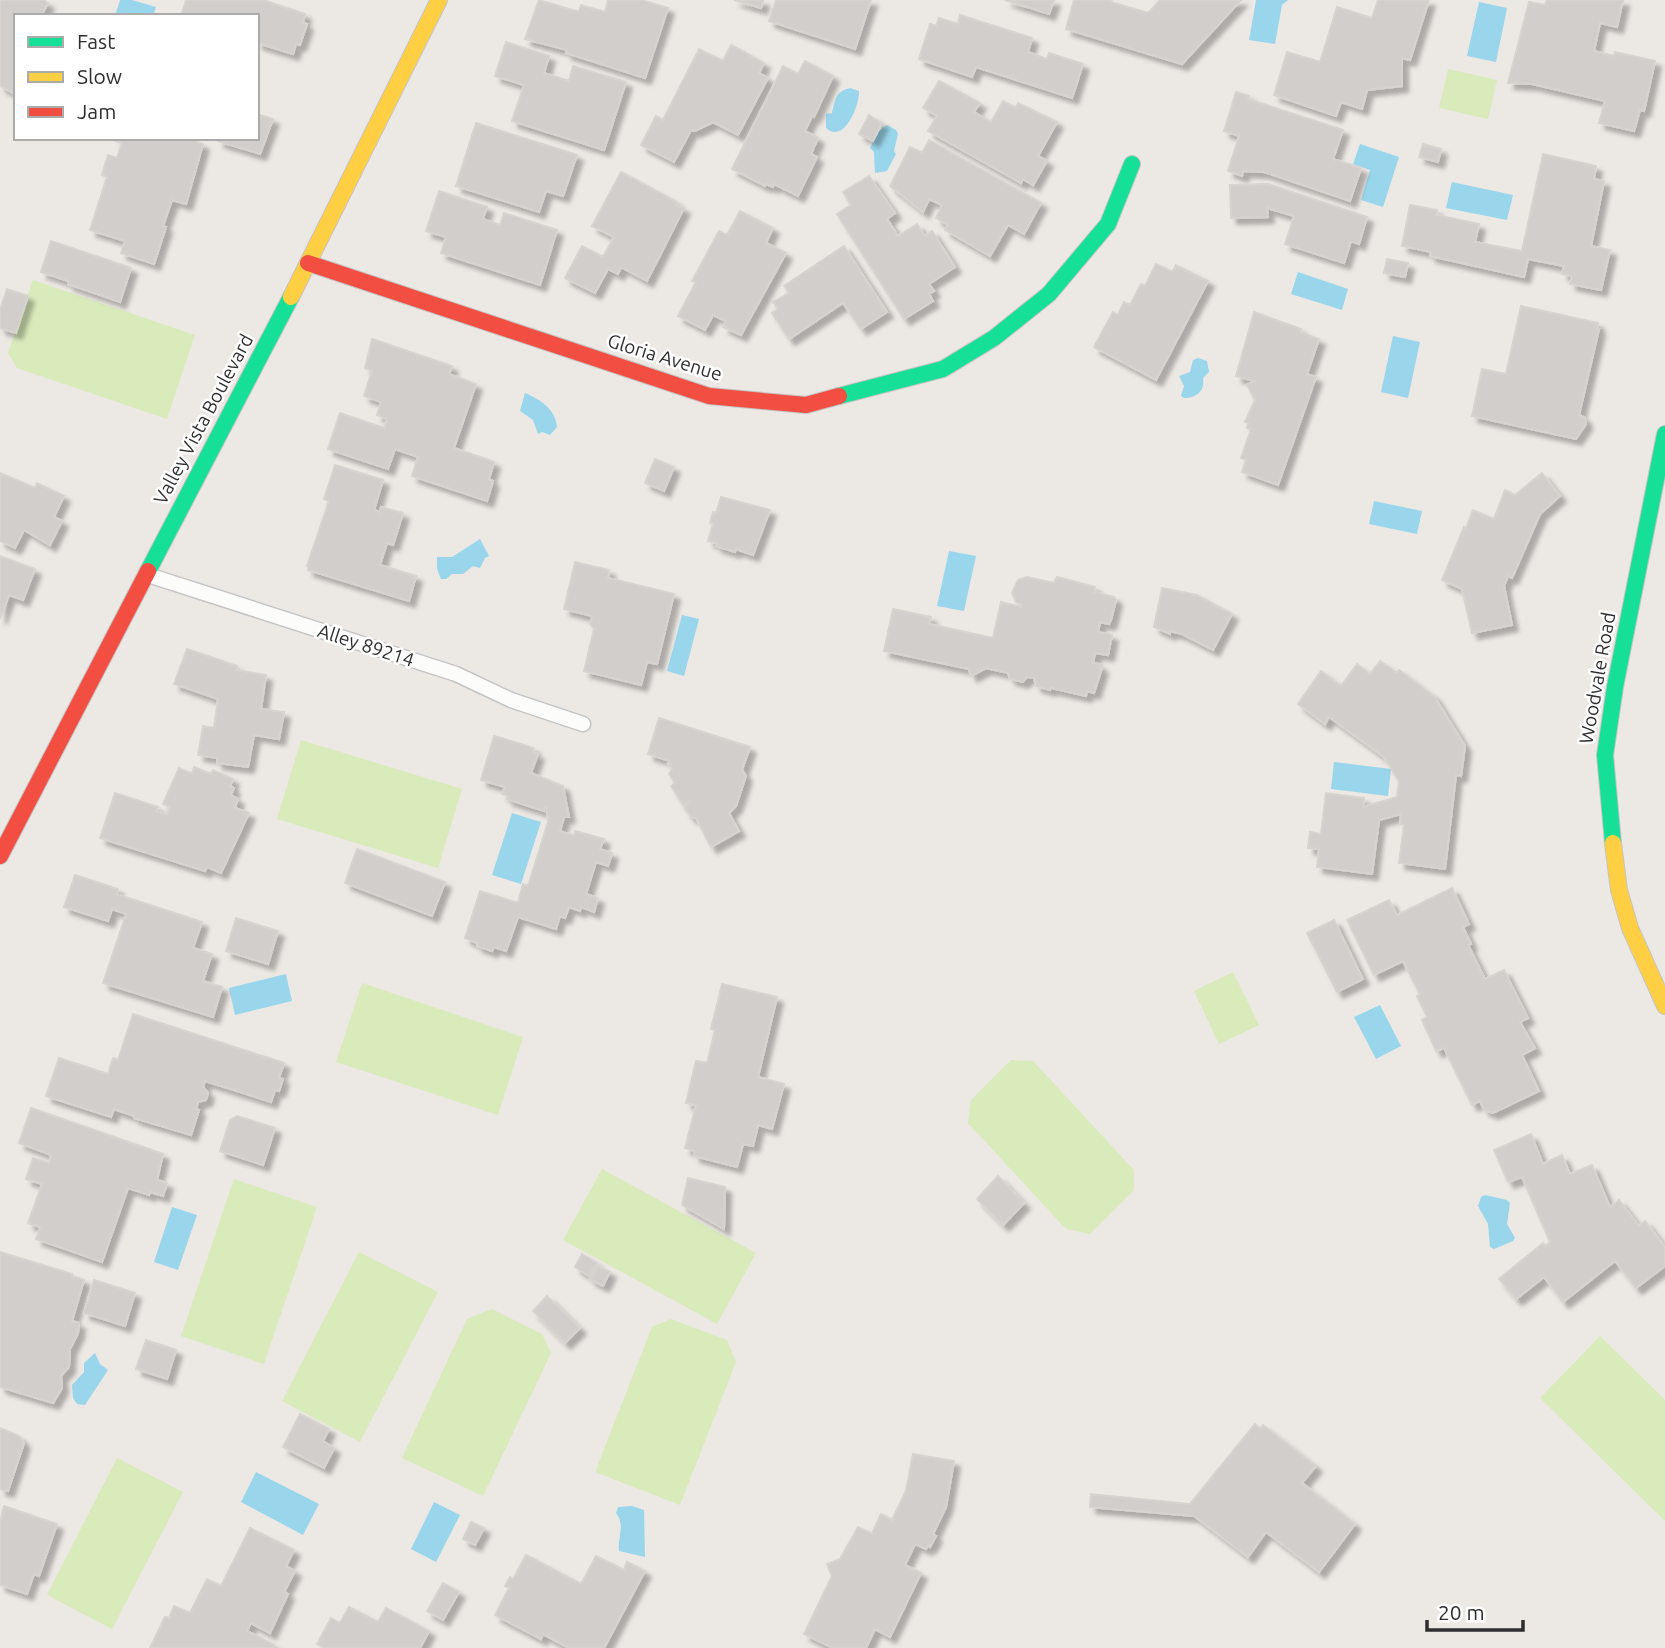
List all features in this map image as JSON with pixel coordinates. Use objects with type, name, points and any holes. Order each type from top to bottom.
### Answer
[{"type":"street","name":"Valley Vista Boulevard","points":[[0,856],[308,263],[433,1]]},
{"type":"street","name":"Gloria Avenue","points":[[308,263],[709,396],[806,405],[943,369],[994,338],[1049,294],[1108,224],[1132,164]]},
{"type":"street","name":"Woodvale Road","points":[[1665,434],[1615,687],[1605,755],[1608,808],[1619,890],[1630,928],[1665,1006]]},
{"type":"lane","name":"Alley 89214","points":[[146,574],[456,674],[511,700],[583,724]]},
{"type":"green space","points":[[1448,69],[1497,80],[1488,119],[1439,108]]},
{"type":"green space","points":[[33,280],[195,335],[167,419],[17,368],[8,353]]},
{"type":"green space","points":[[301,740],[462,789],[438,868],[277,819]]},
{"type":"green space","points":[[1233,972],[1259,1025],[1219,1044],[1194,991]]},
{"type":"green space","points":[[362,983],[523,1037],[498,1115],[336,1062]]},
{"type":"green space","points":[[1011,1060],[1033,1061],[1134,1170],[1134,1190],[1090,1234],[1066,1229],[968,1123],[971,1100]]},
{"type":"green space","points":[[602,1169],[756,1253],[717,1324],[563,1240]]},
{"type":"green space","points":[[234,1179],[317,1207],[264,1364],[181,1336]]},
{"type":"green space","points":[[359,1252],[438,1292],[360,1442],[282,1401]]},
{"type":"green space","points":[[492,1309],[542,1334],[551,1353],[483,1496],[402,1458],[467,1319]]},
{"type":"green space","points":[[671,1319],[727,1340],[736,1362],[680,1505],[595,1472],[652,1327]]},
{"type":"green space","points":[[1600,1336],[1665,1400],[1665,1521],[1540,1398]]},
{"type":"green space","points":[[117,1458],[183,1492],[112,1629],[47,1595]]},
{"type":"water","points":[[120,0],[132,0],[156,7],[154,14],[116,14]]},
{"type":"water","points":[[1256,0],[1288,0],[1282,5],[1275,44],[1249,40]]},
{"type":"water","points":[[1479,2],[1507,8],[1496,62],[1467,56]]},
{"type":"water","points":[[850,88],[859,91],[854,113],[845,127],[833,132],[826,128],[826,114],[832,113],[839,94]]},
{"type":"water","points":[[887,125],[898,134],[894,151],[896,154],[887,171],[875,173],[874,152],[870,148],[879,131]]},
{"type":"water","points":[[1360,144],[1399,157],[1383,207],[1361,200],[1370,170],[1353,164]]},
{"type":"water","points":[[1452,182],[1513,195],[1507,220],[1446,208]]},
{"type":"water","points":[[1298,272],[1348,289],[1342,310],[1291,294]]},
{"type":"water","points":[[1393,336],[1420,342],[1408,398],[1381,392]]},
{"type":"water","points":[[1198,358],[1207,361],[1209,372],[1203,378],[1203,387],[1199,393],[1184,398],[1181,396],[1184,386],[1179,376],[1190,372],[1193,360]]},
{"type":"water","points":[[525,393],[536,398],[554,415],[557,427],[550,435],[542,432],[538,434],[533,420],[520,411]]},
{"type":"water","points":[[1374,501],[1422,511],[1417,534],[1369,524]]},
{"type":"water","points":[[480,539],[489,556],[480,568],[473,566],[463,574],[452,574],[441,579],[437,569],[437,557],[452,557]]},
{"type":"water","points":[[949,551],[976,556],[964,611],[937,606]]},
{"type":"water","points":[[682,615],[699,619],[684,676],[667,671]]},
{"type":"water","points":[[1334,762],[1391,769],[1388,796],[1331,789]]},
{"type":"water","points":[[512,813],[541,822],[521,884],[492,875]]},
{"type":"water","points":[[286,974],[292,1001],[235,1015],[229,988]]},
{"type":"water","points":[[1380,1005],[1401,1046],[1376,1059],[1354,1017]]},
{"type":"water","points":[[1485,1195],[1510,1203],[1507,1224],[1515,1238],[1494,1249],[1490,1247],[1488,1224],[1478,1206],[1481,1197]]},
{"type":"water","points":[[172,1207],[197,1215],[178,1270],[154,1262]]},
{"type":"water","points":[[95,1353],[100,1364],[108,1370],[85,1405],[77,1404],[73,1398],[72,1385],[84,1372],[84,1363]]},
{"type":"water","points":[[256,1472],[319,1504],[303,1535],[241,1502]]},
{"type":"water","points":[[434,1502],[460,1515],[436,1562],[411,1549]]},
{"type":"water","points":[[632,1506],[644,1510],[645,1557],[619,1551],[621,1527],[616,1513],[618,1507]]},
{"type":"building","points":[[0,0],[43,0],[48,3],[42,14],[14,14],[14,91],[0,86]]},
{"type":"building","points":[[186,0],[263,0],[305,14],[303,23],[307,24],[300,45],[296,44],[293,54],[259,44],[259,14],[182,14]]},
{"type":"building","points":[[539,0],[579,12],[581,5],[605,12],[608,0],[641,0],[668,8],[645,78],[566,53],[567,50],[525,39]]},
{"type":"building","points":[[734,0],[763,0],[761,8]]},
{"type":"building","points":[[776,0],[871,0],[855,49],[769,21]]},
{"type":"building","points":[[1005,0],[1054,0],[1049,14]]},
{"type":"building","points":[[1074,0],[1112,0],[1111,2],[1148,13],[1160,0],[1241,0],[1182,64],[1066,29]]},
{"type":"building","points":[[1378,0],[1429,0],[1410,60],[1402,58],[1402,86],[1367,90],[1362,109],[1341,102],[1336,116],[1274,95],[1287,52],[1320,62],[1337,7],[1372,18]]},
{"type":"building","points":[[1547,0],[1623,0],[1617,27],[1600,23],[1594,51],[1614,56],[1615,52],[1655,61],[1644,111],[1640,110],[1634,131],[1599,123],[1605,101],[1532,84],[1508,83],[1529,2],[1545,5]]},
{"type":"building","points":[[960,15],[1032,38],[1028,52],[1047,59],[1049,53],[1083,64],[1072,98],[976,67],[972,77],[919,59],[930,24],[936,26],[939,18],[958,24]]},
{"type":"building","points":[[506,42],[549,56],[544,73],[569,81],[573,66],[626,82],[604,150],[512,121],[524,85],[495,76]]},
{"type":"building","points":[[731,45],[764,63],[759,73],[768,78],[738,135],[713,122],[695,131],[691,130],[674,162],[641,145],[656,116],[663,120],[699,49],[723,61]]},
{"type":"building","points":[[805,61],[833,76],[805,131],[818,138],[811,154],[817,157],[798,196],[774,184],[773,187],[766,184],[765,186],[732,169],[783,66],[798,74]]},
{"type":"building","points":[[939,81],[980,103],[974,112],[991,122],[1003,101],[1016,108],[1018,103],[1057,122],[1038,156],[1047,161],[1033,185],[1023,179],[1021,183],[928,131],[937,116],[923,108]]},
{"type":"building","points":[[1236,92],[1249,96],[1248,99],[1343,130],[1333,159],[1361,168],[1350,201],[1264,172],[1243,171],[1242,176],[1228,171],[1239,136],[1224,131]]},
{"type":"building","points":[[259,115],[273,119],[260,154],[218,141],[259,140]]},
{"type":"building","points":[[869,115],[882,123],[873,141],[859,134]]},
{"type":"building","points":[[476,123],[577,155],[563,196],[546,191],[539,212],[456,186]]},
{"type":"building","points":[[191,140],[203,144],[186,204],[172,200],[154,264],[121,253],[125,241],[90,230],[107,177],[102,175],[108,155],[117,158],[122,143],[116,141]]},
{"type":"building","points":[[929,140],[1041,203],[1024,234],[1008,225],[990,256],[945,230],[948,225],[936,218],[942,205],[929,199],[923,212],[890,186],[910,147],[922,153]]},
{"type":"building","points":[[1423,144],[1441,149],[1438,162],[1419,157]]},
{"type":"building","points":[[1543,154],[1596,166],[1594,179],[1604,181],[1591,246],[1610,250],[1601,290],[1570,284],[1572,276],[1562,274],[1564,266],[1528,259],[1524,277],[1430,256],[1431,252],[1402,246],[1410,205],[1437,210],[1436,215],[1479,224],[1475,242],[1522,251]]},
{"type":"building","points":[[621,172],[684,208],[647,281],[621,267],[618,274],[608,269],[595,293],[565,278],[582,246],[603,257],[614,237],[592,226]]},
{"type":"building","points":[[869,176],[895,213],[887,219],[898,236],[917,224],[925,236],[932,231],[955,267],[929,284],[934,291],[929,294],[933,301],[904,319],[837,214],[851,205],[843,192]]},
{"type":"building","points":[[1268,184],[1367,217],[1359,244],[1351,241],[1344,263],[1285,244],[1294,216],[1267,208],[1268,217],[1231,218],[1230,185]]},
{"type":"building","points":[[439,191],[487,207],[483,219],[500,225],[504,213],[557,230],[540,285],[441,253],[446,237],[426,231]]},
{"type":"building","points":[[740,211],[773,228],[766,243],[786,253],[741,335],[723,327],[726,321],[713,315],[705,330],[678,316],[696,282],[692,281],[719,231],[727,235]]},
{"type":"building","points":[[51,241],[131,268],[120,302],[41,272]]},
{"type":"building","points":[[844,246],[887,312],[861,329],[843,303],[789,339],[772,313],[778,309],[773,302],[789,293],[784,286]]},
{"type":"building","points":[[1387,259],[1408,263],[1405,277],[1384,273]]},
{"type":"building","points":[[1156,264],[1172,272],[1176,265],[1208,281],[1156,380],[1094,347],[1113,312],[1118,315],[1124,302],[1130,305],[1141,284],[1145,286]]},
{"type":"building","points":[[7,289],[28,296],[16,333],[0,328],[0,310]]},
{"type":"building","points":[[1521,306],[1598,323],[1599,329],[1579,415],[1585,418],[1586,424],[1576,439],[1472,416],[1482,369],[1506,374]]},
{"type":"building","points":[[1254,312],[1301,329],[1300,332],[1319,339],[1307,374],[1316,377],[1278,485],[1242,472],[1246,460],[1241,458],[1251,429],[1247,428],[1248,423],[1245,422],[1255,400],[1247,385],[1254,381],[1236,376]]},
{"type":"building","points":[[372,339],[452,366],[449,374],[476,384],[454,448],[494,462],[489,479],[493,481],[487,501],[412,476],[418,457],[395,449],[388,469],[328,449],[340,413],[384,428],[387,419],[377,415],[381,402],[364,396],[372,371],[365,368]]},
{"type":"building","points":[[655,459],[674,467],[664,491],[645,483]]},
{"type":"building","points":[[335,465],[383,480],[374,510],[380,512],[381,507],[403,513],[393,545],[387,543],[380,565],[416,576],[409,601],[308,570],[307,566],[329,501],[324,499]]},
{"type":"building","points":[[0,473],[35,488],[37,483],[64,496],[54,517],[62,521],[50,545],[24,530],[15,548],[0,541]]},
{"type":"building","points":[[1542,473],[1560,496],[1540,514],[1512,578],[1508,576],[1504,586],[1512,625],[1472,633],[1462,589],[1442,580],[1464,527],[1466,528],[1473,510],[1494,519],[1505,490],[1515,495]]},
{"type":"building","points":[[721,497],[770,510],[753,555],[736,549],[735,552],[708,541],[713,512],[716,513]]},
{"type":"building","points":[[0,556],[35,569],[23,600],[9,595],[0,619]]},
{"type":"building","points":[[575,562],[609,570],[608,578],[674,594],[657,664],[647,662],[641,685],[584,671],[594,629],[590,624],[592,616],[564,609]]},
{"type":"building","points":[[1027,577],[1054,583],[1057,577],[1095,587],[1094,592],[1114,597],[1116,600],[1109,624],[1100,622],[1098,632],[1112,635],[1108,655],[1095,653],[1093,663],[1100,664],[1099,668],[1102,668],[1094,693],[1087,691],[1086,696],[1051,688],[1050,690],[1036,686],[1034,678],[1027,677],[1023,682],[1010,679],[1008,673],[986,668],[971,676],[969,669],[884,651],[893,609],[931,617],[929,624],[993,638],[1001,602],[1021,607],[1012,593],[1018,580]]},
{"type":"building","points":[[1162,588],[1197,595],[1232,614],[1213,650],[1182,634],[1170,631],[1170,634],[1154,627]]},
{"type":"building","points":[[187,649],[237,666],[236,670],[266,675],[261,709],[284,712],[279,739],[254,735],[248,767],[217,763],[217,758],[198,755],[203,726],[214,728],[218,699],[174,684]]},
{"type":"building","points":[[1380,661],[1397,673],[1399,670],[1434,696],[1465,746],[1461,776],[1456,775],[1445,869],[1399,863],[1404,825],[1400,824],[1401,814],[1379,820],[1372,874],[1317,867],[1319,849],[1308,848],[1310,832],[1321,834],[1326,793],[1364,798],[1363,807],[1397,797],[1399,781],[1384,757],[1329,717],[1325,724],[1298,704],[1321,671],[1341,686],[1357,664],[1370,674]]},
{"type":"building","points":[[659,718],[750,747],[742,770],[746,776],[736,806],[729,813],[739,831],[711,847],[696,818],[691,817],[685,809],[688,802],[683,805],[671,786],[675,783],[669,774],[672,769],[668,764],[670,761],[648,754]]},
{"type":"building","points":[[494,736],[534,748],[532,752],[538,754],[531,773],[563,786],[569,817],[564,817],[560,831],[574,836],[575,831],[604,839],[600,849],[612,853],[608,866],[596,862],[586,894],[598,898],[594,912],[581,907],[580,911],[569,907],[565,918],[560,916],[556,929],[518,917],[506,951],[494,947],[492,951],[465,938],[480,891],[518,903],[523,884],[528,886],[548,822],[546,806],[544,811],[507,799],[508,796],[502,794],[505,787],[481,780]]},
{"type":"building","points":[[194,767],[211,774],[213,770],[233,779],[230,786],[234,788],[231,795],[238,799],[235,808],[249,813],[221,873],[207,867],[205,871],[100,838],[115,793],[158,807],[156,811],[167,815],[170,807],[163,804],[179,768],[192,774]]},
{"type":"building","points":[[357,849],[445,882],[432,916],[345,883]]},
{"type":"building","points":[[75,875],[118,889],[116,894],[202,922],[193,948],[212,954],[203,981],[222,987],[213,1017],[103,983],[126,914],[112,909],[108,921],[64,907]]},
{"type":"building","points":[[1452,888],[1469,924],[1463,927],[1471,944],[1468,945],[1485,979],[1504,970],[1528,1018],[1520,1022],[1535,1048],[1522,1055],[1539,1091],[1493,1113],[1484,1110],[1480,1101],[1472,1105],[1444,1048],[1436,1051],[1422,1020],[1427,1017],[1417,996],[1420,995],[1403,961],[1374,975],[1347,920],[1389,900],[1397,915]]},
{"type":"building","points":[[236,918],[278,931],[268,964],[226,951]]},
{"type":"building","points":[[1334,920],[1363,979],[1337,992],[1307,933]]},
{"type":"building","points":[[722,984],[777,997],[758,1077],[784,1084],[772,1129],[758,1125],[753,1146],[743,1144],[737,1167],[694,1156],[695,1151],[685,1148],[696,1105],[686,1103],[696,1061],[707,1063],[715,1030],[711,1029]]},
{"type":"building","points":[[133,1014],[284,1063],[279,1078],[283,1079],[279,1091],[275,1090],[271,1102],[205,1081],[203,1087],[208,1093],[206,1100],[198,1102],[196,1109],[199,1110],[191,1135],[134,1118],[114,1109],[111,1117],[46,1096],[59,1058],[108,1074],[113,1058],[118,1060]]},
{"type":"building","points":[[31,1108],[163,1154],[157,1180],[167,1183],[163,1196],[150,1192],[149,1195],[128,1188],[102,1262],[36,1239],[40,1227],[28,1223],[42,1184],[26,1179],[33,1158],[49,1163],[51,1155],[19,1143]]},
{"type":"building","points":[[237,1116],[275,1128],[263,1165],[220,1151],[230,1120]]},
{"type":"building","points":[[1531,1134],[1543,1164],[1562,1155],[1570,1174],[1592,1165],[1610,1207],[1619,1200],[1639,1226],[1645,1221],[1665,1247],[1665,1266],[1636,1288],[1615,1261],[1563,1302],[1544,1277],[1516,1299],[1499,1279],[1543,1243],[1546,1246],[1550,1242],[1522,1177],[1508,1182],[1494,1150]]},
{"type":"building","points":[[998,1176],[1024,1203],[1003,1225],[977,1199]]},
{"type":"building","points":[[688,1178],[725,1187],[724,1229],[682,1205]]},
{"type":"building","points":[[0,1252],[84,1280],[72,1321],[79,1323],[78,1333],[70,1349],[69,1367],[61,1376],[62,1388],[53,1403],[0,1387]]},
{"type":"building","points":[[582,1254],[597,1263],[589,1276],[575,1267]]},
{"type":"building","points":[[598,1266],[610,1272],[603,1286],[590,1279]]},
{"type":"building","points":[[94,1280],[135,1293],[125,1326],[84,1313]]},
{"type":"building","points":[[547,1296],[580,1328],[565,1343],[533,1311]]},
{"type":"building","points":[[146,1340],[176,1350],[167,1379],[136,1369]]},
{"type":"building","points":[[300,1414],[329,1429],[323,1441],[334,1448],[324,1468],[283,1447]]},
{"type":"building","points":[[1255,1424],[1261,1429],[1263,1425],[1316,1466],[1302,1483],[1355,1524],[1319,1572],[1266,1532],[1248,1557],[1194,1516],[1090,1507],[1091,1494],[1190,1504]]},
{"type":"building","points":[[0,1428],[19,1436],[24,1443],[8,1491],[0,1489]]},
{"type":"building","points":[[913,1454],[954,1461],[946,1507],[933,1534],[936,1536],[926,1549],[915,1544],[905,1565],[921,1573],[890,1637],[875,1629],[866,1648],[833,1648],[804,1634],[832,1576],[827,1564],[840,1559],[858,1527],[872,1534],[881,1514],[892,1520],[906,1491]]},
{"type":"building","points":[[4,1506],[57,1524],[39,1576],[34,1574],[27,1594],[0,1585],[0,1522]]},
{"type":"building","points":[[471,1522],[484,1528],[475,1545],[463,1539]]},
{"type":"building","points":[[250,1528],[294,1550],[286,1566],[295,1571],[284,1592],[288,1594],[270,1633],[251,1623],[247,1631],[274,1645],[273,1648],[150,1648],[165,1617],[169,1618],[174,1606],[190,1613],[207,1579],[221,1586]]},
{"type":"building","points":[[526,1555],[581,1584],[596,1556],[624,1570],[627,1562],[645,1571],[604,1648],[569,1648],[543,1634],[541,1639],[495,1615],[509,1588],[505,1586],[510,1577],[513,1579]]},
{"type":"building","points":[[443,1583],[459,1592],[443,1620],[427,1611]]},
{"type":"building","points":[[349,1607],[378,1622],[386,1608],[429,1631],[420,1648],[325,1648],[317,1644],[331,1618],[340,1623]]},
{"type":"traffic: fast","points":[[839,396],[943,369],[994,338],[1049,294],[1108,224],[1132,164]]},
{"type":"traffic: fast","points":[[148,571],[291,297]]},
{"type":"traffic: fast","points":[[1613,843],[1605,755],[1615,687],[1665,434]]},
{"type":"traffic: slow","points":[[291,297],[439,0]]},
{"type":"traffic: slow","points":[[1613,843],[1619,890],[1630,928],[1665,1006]]},
{"type":"traffic: jam","points":[[308,263],[709,396],[806,405],[839,396]]},
{"type":"traffic: jam","points":[[0,856],[148,571]]}]
